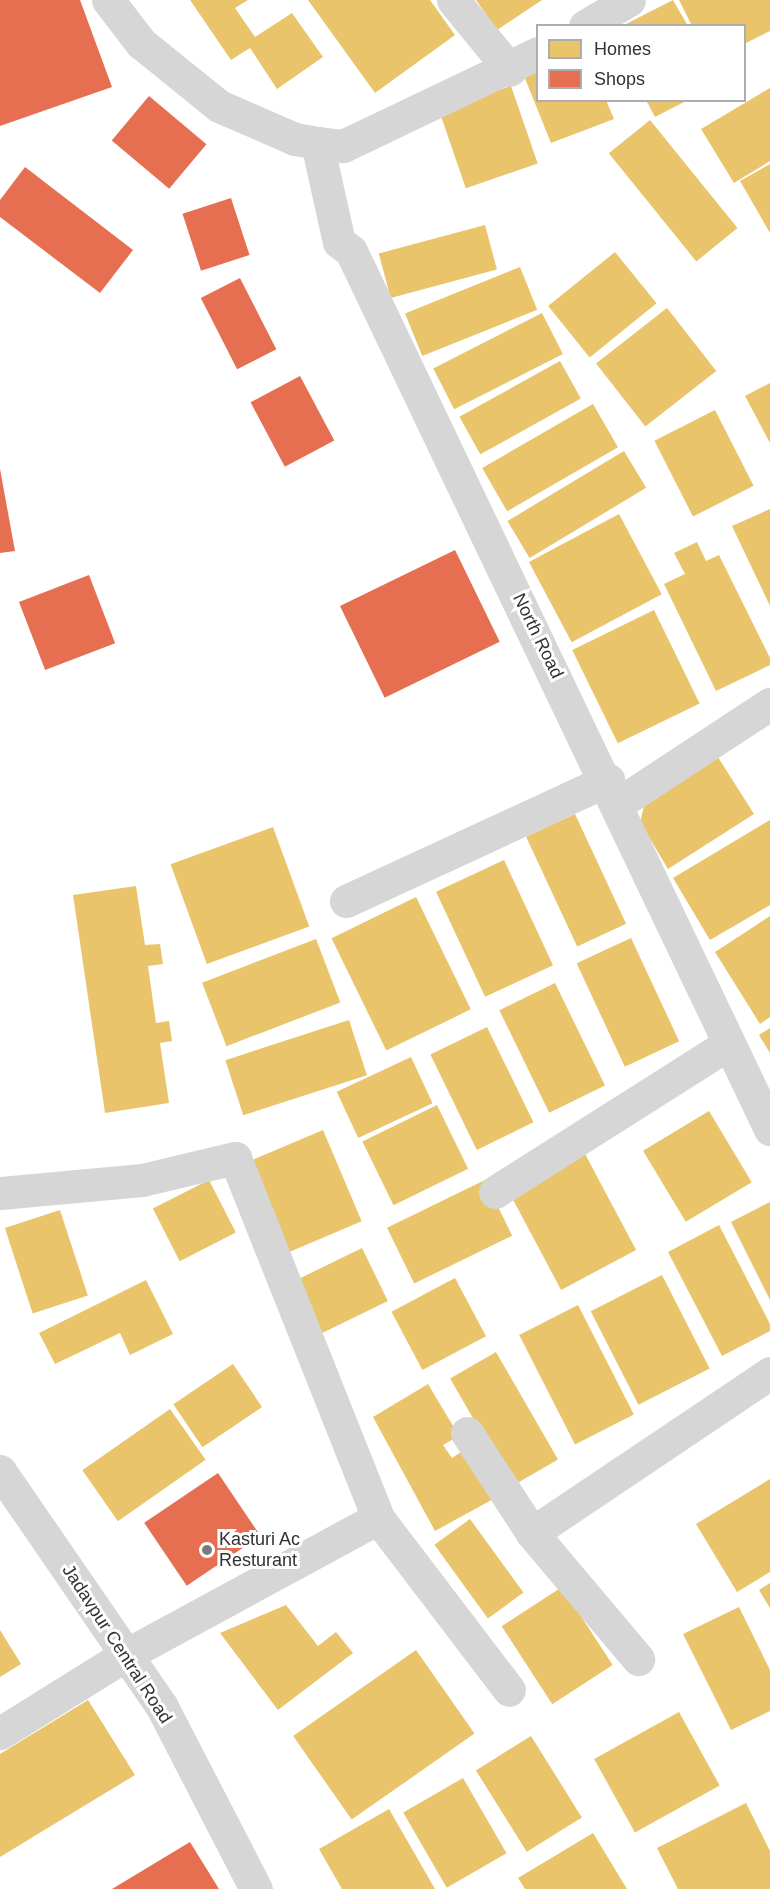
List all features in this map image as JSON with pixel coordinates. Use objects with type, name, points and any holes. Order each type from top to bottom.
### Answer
[{"type":"street","points":[[108,0],[141,43],[219,106],[295,140],[316,143],[343,146],[510,70],[536,54]]},
{"type":"street","points":[[453,0],[510,70]]},
{"type":"street","points":[[588,24],[629,0]]},
{"type":"street","name":"North Road","points":[[316,143],[339,242],[351,251],[613,792],[728,1044],[770,1129]]},
{"type":"street","points":[[346,901],[613,792],[770,704]]},
{"type":"street","points":[[495,1192],[728,1044]]},
{"type":"street","points":[[0,1193],[142,1180],[235,1158],[378,1518],[509,1690]]},
{"type":"street","points":[[532,1533],[770,1373]]},
{"type":"street","points":[[467,1433],[532,1533],[638,1659]]},
{"type":"street","name":"Jadavpur Central Road","points":[[0,1471],[161,1705],[256,1889]]},
{"type":"street","points":[[0,1733],[127,1654],[378,1518]]},
{"type":"building: Homes","points":[[190,0],[248,0],[235,8],[255,37],[292,13],[323,57],[277,89],[250,48],[231,60]]},
{"type":"building: Homes","points":[[308,0],[430,0],[455,35],[375,93]]},
{"type":"building: Homes","points":[[476,0],[542,0],[497,30]]},
{"type":"building: Homes","points":[[673,0],[687,24],[626,24]]},
{"type":"building: Homes","points":[[679,0],[770,0],[770,31],[746,43],[746,24],[691,24]]},
{"type":"building: Homes","points":[[536,71],[536,102],[607,102],[614,119],[551,143],[524,76]]},
{"type":"building: Homes","points":[[511,86],[538,164],[466,188],[439,111]]},
{"type":"building: Homes","points":[[770,88],[770,161],[734,183],[701,129]]},
{"type":"building: Homes","points":[[647,102],[684,102],[655,117]]},
{"type":"building: Homes","points":[[650,120],[737,228],[696,261],[609,153]]},
{"type":"building: Homes","points":[[770,164],[770,233],[740,181]]},
{"type":"building: Homes","points":[[485,225],[497,269],[391,298],[379,253]]},
{"type":"building: Homes","points":[[615,252],[657,303],[590,357],[548,306]]},
{"type":"building: Homes","points":[[520,267],[537,310],[422,356],[405,313]]},
{"type":"building: Homes","points":[[667,308],[716,371],[645,426],[596,363]]},
{"type":"building: Homes","points":[[542,313],[563,354],[454,409],[433,368]]},
{"type":"building: Homes","points":[[560,361],[581,399],[480,454],[459,417]]},
{"type":"building: Homes","points":[[770,383],[770,443],[745,396]]},
{"type":"building: Homes","points":[[593,404],[618,447],[507,511],[482,468]]},
{"type":"building: Homes","points":[[715,410],[754,486],[693,517],[654,441]]},
{"type":"building: Homes","points":[[624,451],[646,488],[530,558],[507,521]]},
{"type":"building: Homes","points":[[770,509],[770,606],[732,526]]},
{"type":"building: Homes","points":[[619,514],[662,594],[572,642],[529,562]]},
{"type":"building: Homes","points":[[697,542],[706,561],[719,555],[770,658],[770,665],[716,691],[664,584],[685,574],[674,553]]},
{"type":"building: Homes","points":[[654,610],[700,703],[618,743],[572,650]]},
{"type":"building: Homes","points":[[716,754],[754,814],[668,869],[640,822],[646,798]]},
{"type":"building: Homes","points":[[575,814],[626,924],[577,946],[526,837]]},
{"type":"building: Homes","points":[[770,820],[770,905],[710,940],[673,878]]},
{"type":"building: Homes","points":[[273,827],[309,927],[207,964],[171,864]]},
{"type":"building: Homes","points":[[504,860],[553,965],[485,997],[436,892]]},
{"type":"building: Homes","points":[[136,886],[145,945],[160,944],[163,964],[148,966],[156,1023],[169,1021],[172,1041],[160,1043],[169,1103],[105,1113],[73,895]]},
{"type":"building: Homes","points":[[416,897],[471,1009],[386,1051],[332,938]]},
{"type":"building: Homes","points":[[770,916],[770,1017],[760,1024],[715,952]]},
{"type":"building: Homes","points":[[631,938],[679,1041],[625,1067],[577,963]]},
{"type":"building: Homes","points":[[316,939],[340,1002],[226,1046],[202,983]]},
{"type":"building: Homes","points":[[555,983],[605,1085],[549,1113],[499,1010]]},
{"type":"building: Homes","points":[[349,1020],[367,1075],[243,1115],[225,1060]]},
{"type":"building: Homes","points":[[487,1027],[533,1122],[477,1150],[430,1055]]},
{"type":"building: Homes","points":[[770,1028],[770,1053],[759,1035]]},
{"type":"building: Homes","points":[[411,1057],[433,1103],[358,1138],[337,1092]]},
{"type":"building: Homes","points":[[437,1105],[468,1169],[394,1205],[362,1141]]},
{"type":"building: Homes","points":[[709,1111],[752,1182],[686,1222],[643,1151]]},
{"type":"building: Homes","points":[[323,1130],[362,1221],[288,1252],[249,1161]]},
{"type":"building: Homes","points":[[584,1152],[636,1250],[561,1290],[509,1192]]},
{"type":"building: Homes","points":[[209,1180],[236,1233],[180,1261],[153,1209]]},
{"type":"building: Homes","points":[[485,1180],[512,1236],[414,1284],[387,1228]]},
{"type":"building: Homes","points":[[770,1202],[770,1300],[731,1222]]},
{"type":"building: Homes","points":[[60,1210],[88,1296],[33,1314],[5,1228]]},
{"type":"building: Homes","points":[[719,1225],[770,1324],[770,1331],[722,1356],[668,1252]]},
{"type":"building: Homes","points":[[362,1248],[388,1301],[314,1337],[288,1284]]},
{"type":"building: Homes","points":[[662,1275],[710,1369],[638,1405],[591,1311]]},
{"type":"building: Homes","points":[[455,1278],[486,1336],[422,1370],[391,1312]]},
{"type":"building: Homes","points":[[146,1280],[173,1334],[130,1355],[120,1333],[55,1364],[39,1333]]},
{"type":"building: Homes","points":[[578,1305],[634,1415],[575,1445],[519,1335]]},
{"type":"building: Homes","points":[[496,1352],[558,1459],[512,1486],[450,1378]]},
{"type":"building: Homes","points":[[233,1364],[262,1407],[202,1447],[173,1404]]},
{"type":"building: Homes","points":[[428,1384],[459,1436],[443,1445],[452,1458],[467,1448],[497,1497],[435,1531],[373,1417]]},
{"type":"building: Homes","points":[[170,1409],[206,1460],[118,1521],[82,1470]]},
{"type":"building: Homes","points":[[770,1479],[770,1572],[737,1592],[696,1524]]},
{"type":"building: Homes","points":[[470,1519],[523,1593],[488,1618],[434,1545]]},
{"type":"building: Homes","points":[[770,1583],[770,1608],[759,1590]]},
{"type":"building: Homes","points":[[562,1587],[613,1665],[552,1704],[502,1626]]},
{"type":"building: Homes","points":[[286,1605],[318,1646],[336,1632],[353,1653],[278,1710],[220,1633]]},
{"type":"building: Homes","points":[[739,1607],[770,1670],[770,1711],[731,1730],[683,1634]]},
{"type":"building: Homes","points":[[0,1630],[21,1664],[0,1677]]},
{"type":"building: Homes","points":[[416,1650],[475,1734],[352,1820],[293,1736]]},
{"type":"building: Homes","points":[[88,1700],[135,1775],[0,1857],[0,1754]]},
{"type":"building: Homes","points":[[679,1712],[720,1785],[635,1832],[594,1759]]},
{"type":"building: Homes","points":[[531,1736],[582,1817],[527,1852],[476,1770]]},
{"type":"building: Homes","points":[[463,1778],[506,1853],[447,1888],[403,1812]]},
{"type":"building: Homes","points":[[746,1803],[770,1851],[770,1889],[678,1889],[657,1848]]},
{"type":"building: Homes","points":[[389,1809],[435,1889],[342,1889],[319,1849]]},
{"type":"building: Homes","points":[[593,1833],[627,1889],[525,1889],[518,1878]]},
{"type":"building: Shops","points":[[0,0],[80,0],[112,87],[0,126]]},
{"type":"building: Shops","points":[[149,96],[206,144],[169,189],[112,140]]},
{"type":"building: Shops","points":[[25,167],[133,250],[100,293],[0,217],[0,200]]},
{"type":"building: Shops","points":[[231,198],[250,255],[201,271],[182,214]]},
{"type":"building: Shops","points":[[240,278],[276,349],[237,369],[201,298]]},
{"type":"building: Shops","points":[[300,376],[334,440],[285,467],[251,402]]},
{"type":"building: Shops","points":[[0,469],[15,551],[0,553]]},
{"type":"building: Shops","points":[[455,550],[500,642],[385,698],[340,606]]},
{"type":"building: Shops","points":[[89,575],[115,643],[45,670],[19,602]]},
{"type":"building: Shops","points":[[218,1473],[260,1536],[187,1586],[144,1523]]},
{"type":"building: Shops","points":[[190,1842],[219,1889],[112,1889]]},
{"type":"place","name":"Kasturi Ac Resturant","points":[[207,1550]]}]
